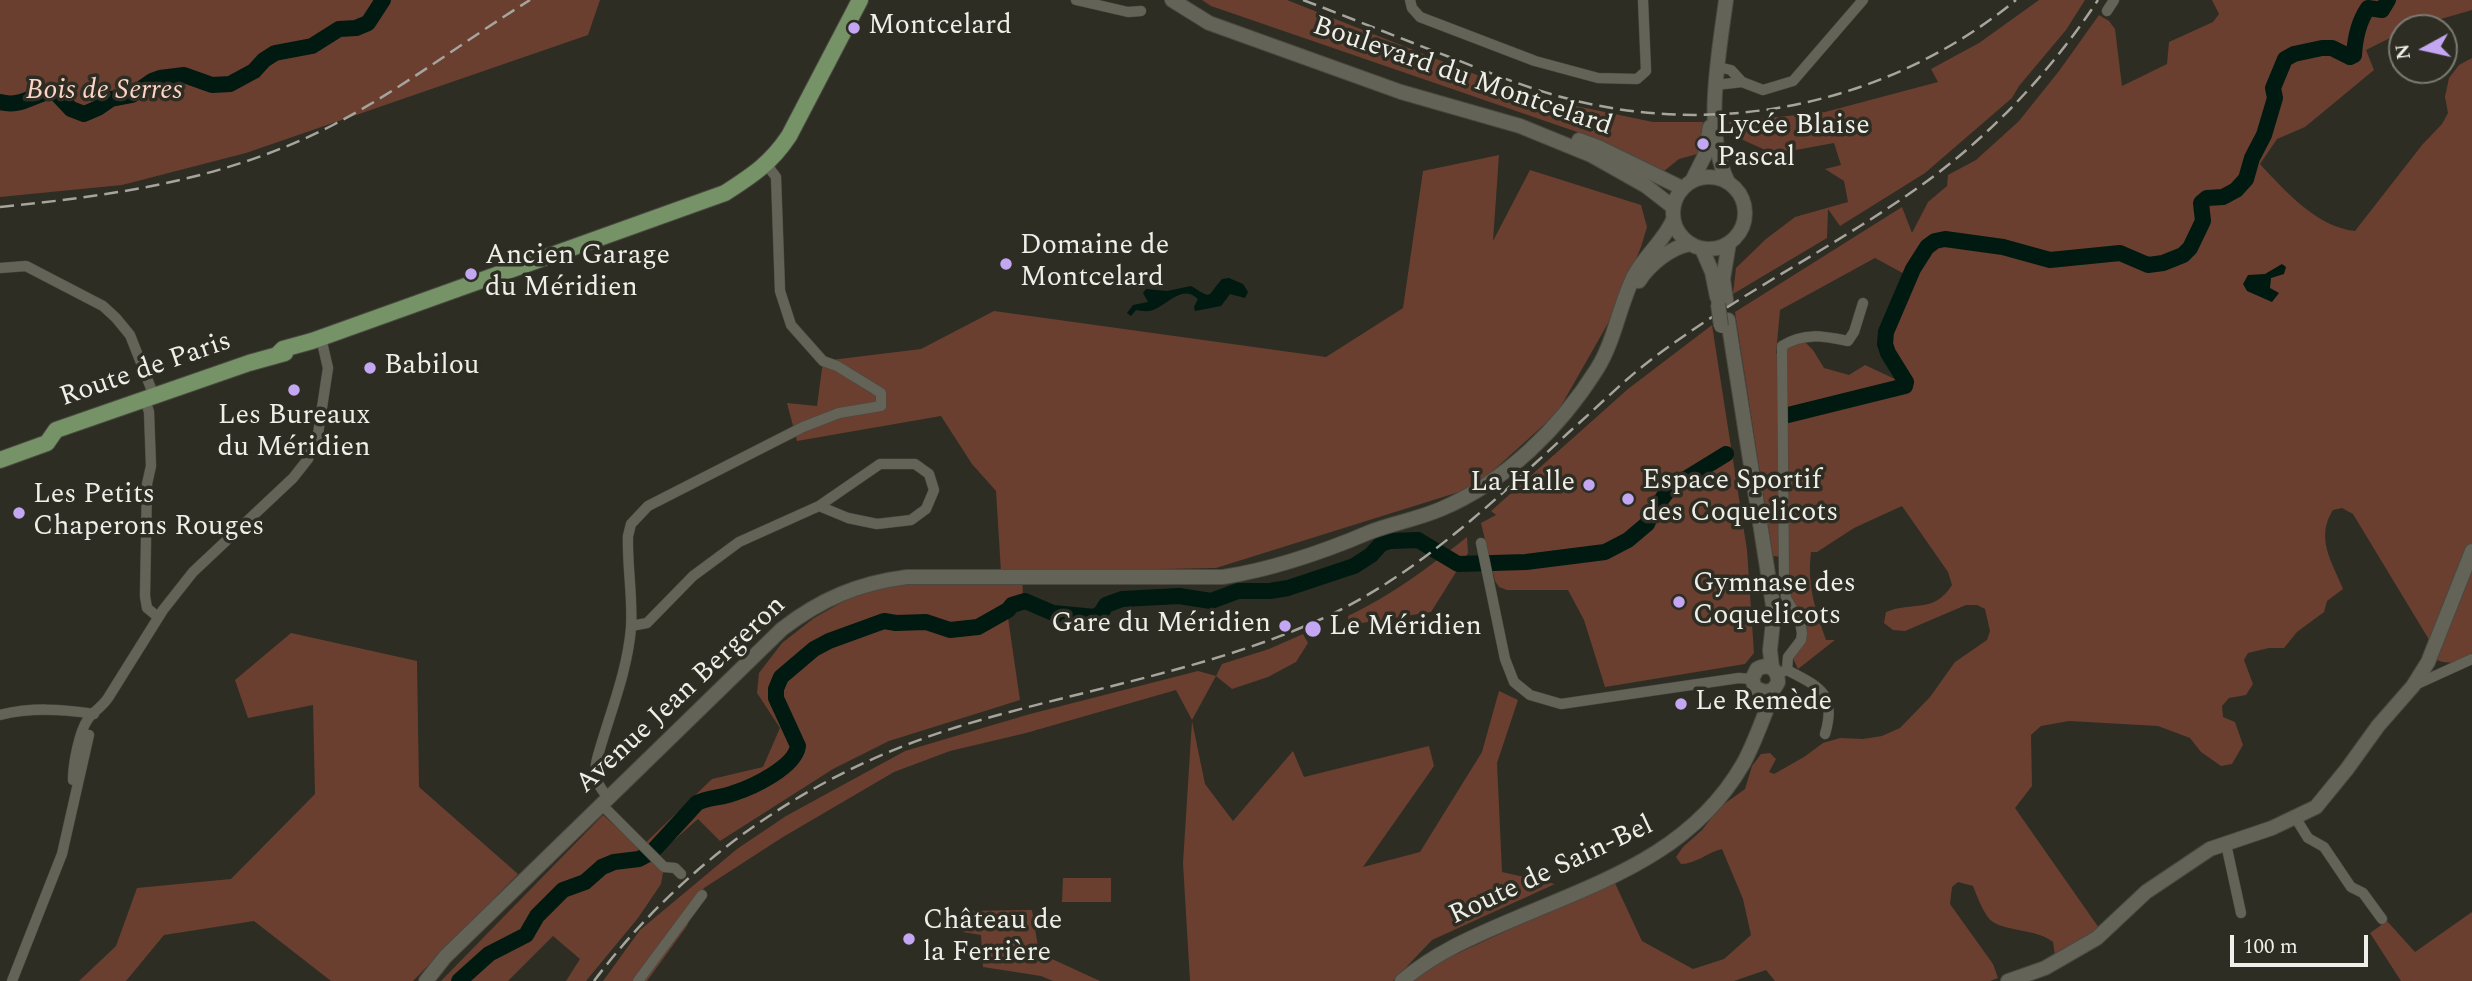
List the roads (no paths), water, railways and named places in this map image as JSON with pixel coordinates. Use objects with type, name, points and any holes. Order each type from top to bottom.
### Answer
[{"type":"main road","name":"Boulevard du Montcelard","points":[[1172,0],[1209,23],[1247,38],[1401,92],[1520,126],[1591,155],[1646,186],[1673,213]]},
{"type":"main road","name":"Boulevard du Montcelard","points":[[1188,0],[1212,16],[1312,54],[1403,85],[1520,119],[1598,147],[1687,184]]},
{"type":"main road","points":[[1716,91],[1717,150],[1728,182],[1742,198],[1745,213],[1742,227],[1729,243],[1716,248],[1696,246],[1679,234],[1673,213],[1705,155],[1716,91],[1726,0]]},
{"type":"main road","name":"Route de Paris","points":[[0,460],[47,443],[56,430],[277,355],[283,349],[317,340],[725,193],[767,165],[789,136],[856,2]]},
{"type":"main road","points":[[1687,184],[1710,177],[1728,182]]},
{"type":"main road","name":"Avenue Jean Bergeron","points":[[1623,310],[1629,287],[1639,267],[1668,232],[1673,213]]},
{"type":"main road","name":"Route de Sain-Bel","points":[[1722,302],[1729,243]]},
{"type":"main road","name":"Avenue Jean Bergeron","points":[[426,981],[445,957],[782,629],[820,603],[857,587],[907,577],[1202,577],[1452,503],[1476,492],[1503,473],[1555,424],[1598,368],[1623,310],[1643,275],[1676,248],[1696,246]]},
{"type":"main road","name":"Route de Sain-Bel","points":[[1402,981],[1428,960],[1460,943],[1625,871],[1670,845],[1696,824],[1718,800],[1742,765],[1761,724],[1769,677],[1768,611],[1722,302],[1712,272],[1696,246]]},
{"type":"main road","points":[[2017,980],[2045,968],[2097,938],[2146,892],[2210,849],[2272,828],[2316,807],[2378,726],[2413,686],[2428,662],[2472,551]]},
{"type":"main road","name":"Route de Sain-Bel","points":[[1392,981],[1437,946],[1626,863],[1669,838],[1693,817],[1727,777],[1754,723],[1769,677]]},
{"type":"street","points":[[1076,0],[1128,12],[1141,11]]},
{"type":"street","points":[[1410,0],[1412,8],[1420,17],[1535,61],[1598,78],[1624,79],[1637,79],[1646,71],[1643,0]]},
{"type":"street","points":[[1718,68],[1731,70],[1742,82],[1763,90],[1793,80],[1863,0]]},
{"type":"street","points":[[2107,11],[2114,0]]},
{"type":"street","points":[[1716,91],[1742,82]]},
{"type":"street","points":[[681,874],[675,868],[664,867],[638,843],[605,801],[596,781],[595,769],[604,731],[620,691],[631,626],[628,536],[631,524],[648,506],[803,427],[839,413],[881,406],[881,393],[837,366],[823,361],[792,325],[780,291],[776,177],[767,165]]},
{"type":"street","points":[[0,268],[19,265],[37,270],[110,312],[130,335],[150,398],[151,466],[147,484],[145,596],[147,608],[158,617]]},
{"type":"street","points":[[1769,677],[1801,640],[1802,633],[1800,622],[1786,598],[1784,576],[1782,346],[1803,335],[1821,335],[1848,341],[1854,332],[1863,303]]},
{"type":"street","points":[[12,981],[62,854],[94,714],[108,698],[158,617],[193,572],[293,478],[308,459],[318,434],[328,368],[317,340]]},
{"type":"street","points":[[631,626],[647,623],[693,576],[739,542],[819,506],[880,464],[915,464],[929,474],[934,490],[926,509],[911,520],[877,524],[848,518],[819,506]]},
{"type":"street","points":[[1480,543],[1505,659],[1514,682],[1530,695],[1561,704],[1739,678],[1769,677],[1820,691],[1829,703],[1830,715],[1825,734]]},
{"type":"street","points":[[2413,686],[2472,659]]},
{"type":"street","points":[[0,715],[55,709],[94,714]]},
{"type":"street","points":[[2295,817],[2308,838],[2324,847],[2351,887],[2363,893],[2382,919]]},
{"type":"street","points":[[2226,844],[2241,913]]},
{"type":"street","points":[[638,981],[702,895]]},
{"type":"waterway","points":[[0,102],[21,102],[54,91],[71,109],[84,114],[111,99],[132,95],[160,78],[184,75],[212,85],[230,84],[254,71],[275,53],[312,46],[339,29],[356,28],[368,23],[383,0]]},
{"type":"waterway","points":[[1788,415],[1905,386],[1906,382],[1888,353],[1885,344],[1886,332],[1913,269],[1927,247],[1935,241],[1945,239],[2003,247],[2050,260],[2120,253],[2148,265],[2163,263],[2183,255],[2190,248],[2203,221],[2201,203],[2207,198],[2223,197],[2236,190],[2246,179],[2252,158],[2264,135],[2275,98],[2273,88],[2285,59],[2294,54],[2322,48],[2332,48],[2350,57],[2354,55],[2358,30],[2368,8],[2382,10],[2388,0]]},
{"type":"waterway","points":[[459,981],[489,954],[526,935],[537,916],[563,890],[585,882],[602,867],[614,862],[639,859],[652,852],[697,803],[752,786],[781,769],[795,754],[798,746],[776,698],[776,689],[781,677],[814,649],[829,641],[884,621],[926,622],[950,630],[978,627],[1012,605],[1025,601],[1053,613],[1095,617],[1106,605],[1122,599],[1179,596],[1211,601],[1238,591],[1288,588],[1354,566],[1371,555],[1381,544],[1390,541],[1418,540],[1458,564],[1526,562],[1605,552],[1628,540],[1647,524],[1669,489],[1726,454]]},
{"type":"railway","points":[[0,207],[87,197],[170,182],[211,172],[293,144],[384,96],[530,0]]},
{"type":"railway","points":[[1303,0],[1545,92],[1577,101],[1635,111],[1693,115],[1751,112],[1808,102],[1864,86],[1917,63],[1968,35],[2016,0]]},
{"type":"railway","points":[[594,981],[630,937],[669,896],[711,859],[756,825],[803,795],[852,769],[903,746],[957,727],[1185,667],[1275,638],[1354,603],[1388,583],[1481,512],[1614,391],[1675,342],[1906,196],[1961,154],[2035,82],[2098,0]]},
{"type":"place","name":"Montcelard","points":[[854,28]]},
{"type":"place","name":"Lycée Blaise Pascal","points":[[1703,144]]},
{"type":"place","name":"Domaine de Montcelard","points":[[1006,264]]},
{"type":"place","name":"Ancien Garage du Méridien","points":[[471,274]]},
{"type":"place","name":"Babilou","points":[[370,368]]},
{"type":"place","name":"Les Bureaux du Méridien","points":[[294,390]]},
{"type":"place","name":"La Halle","points":[[1589,485]]},
{"type":"place","name":"Espace Sportif des Coquelicots","points":[[1628,499]]},
{"type":"place","name":"Les Petits Chaperons Rouges","points":[[19,513]]},
{"type":"place","name":"Gymnase des Coquelicots","points":[[1679,602]]},
{"type":"place","name":"Gare du Méridien","points":[[1285,626]]},
{"type":"place","name":"Le Méridien","points":[[1313,629]]},
{"type":"place","name":"Le Remède","points":[[1681,704]]},
{"type":"place","name":"Château de la Ferrière","points":[[909,939]]},
{"type":"park label","name":"Bois de Serres","points":[[104,93]]}]
